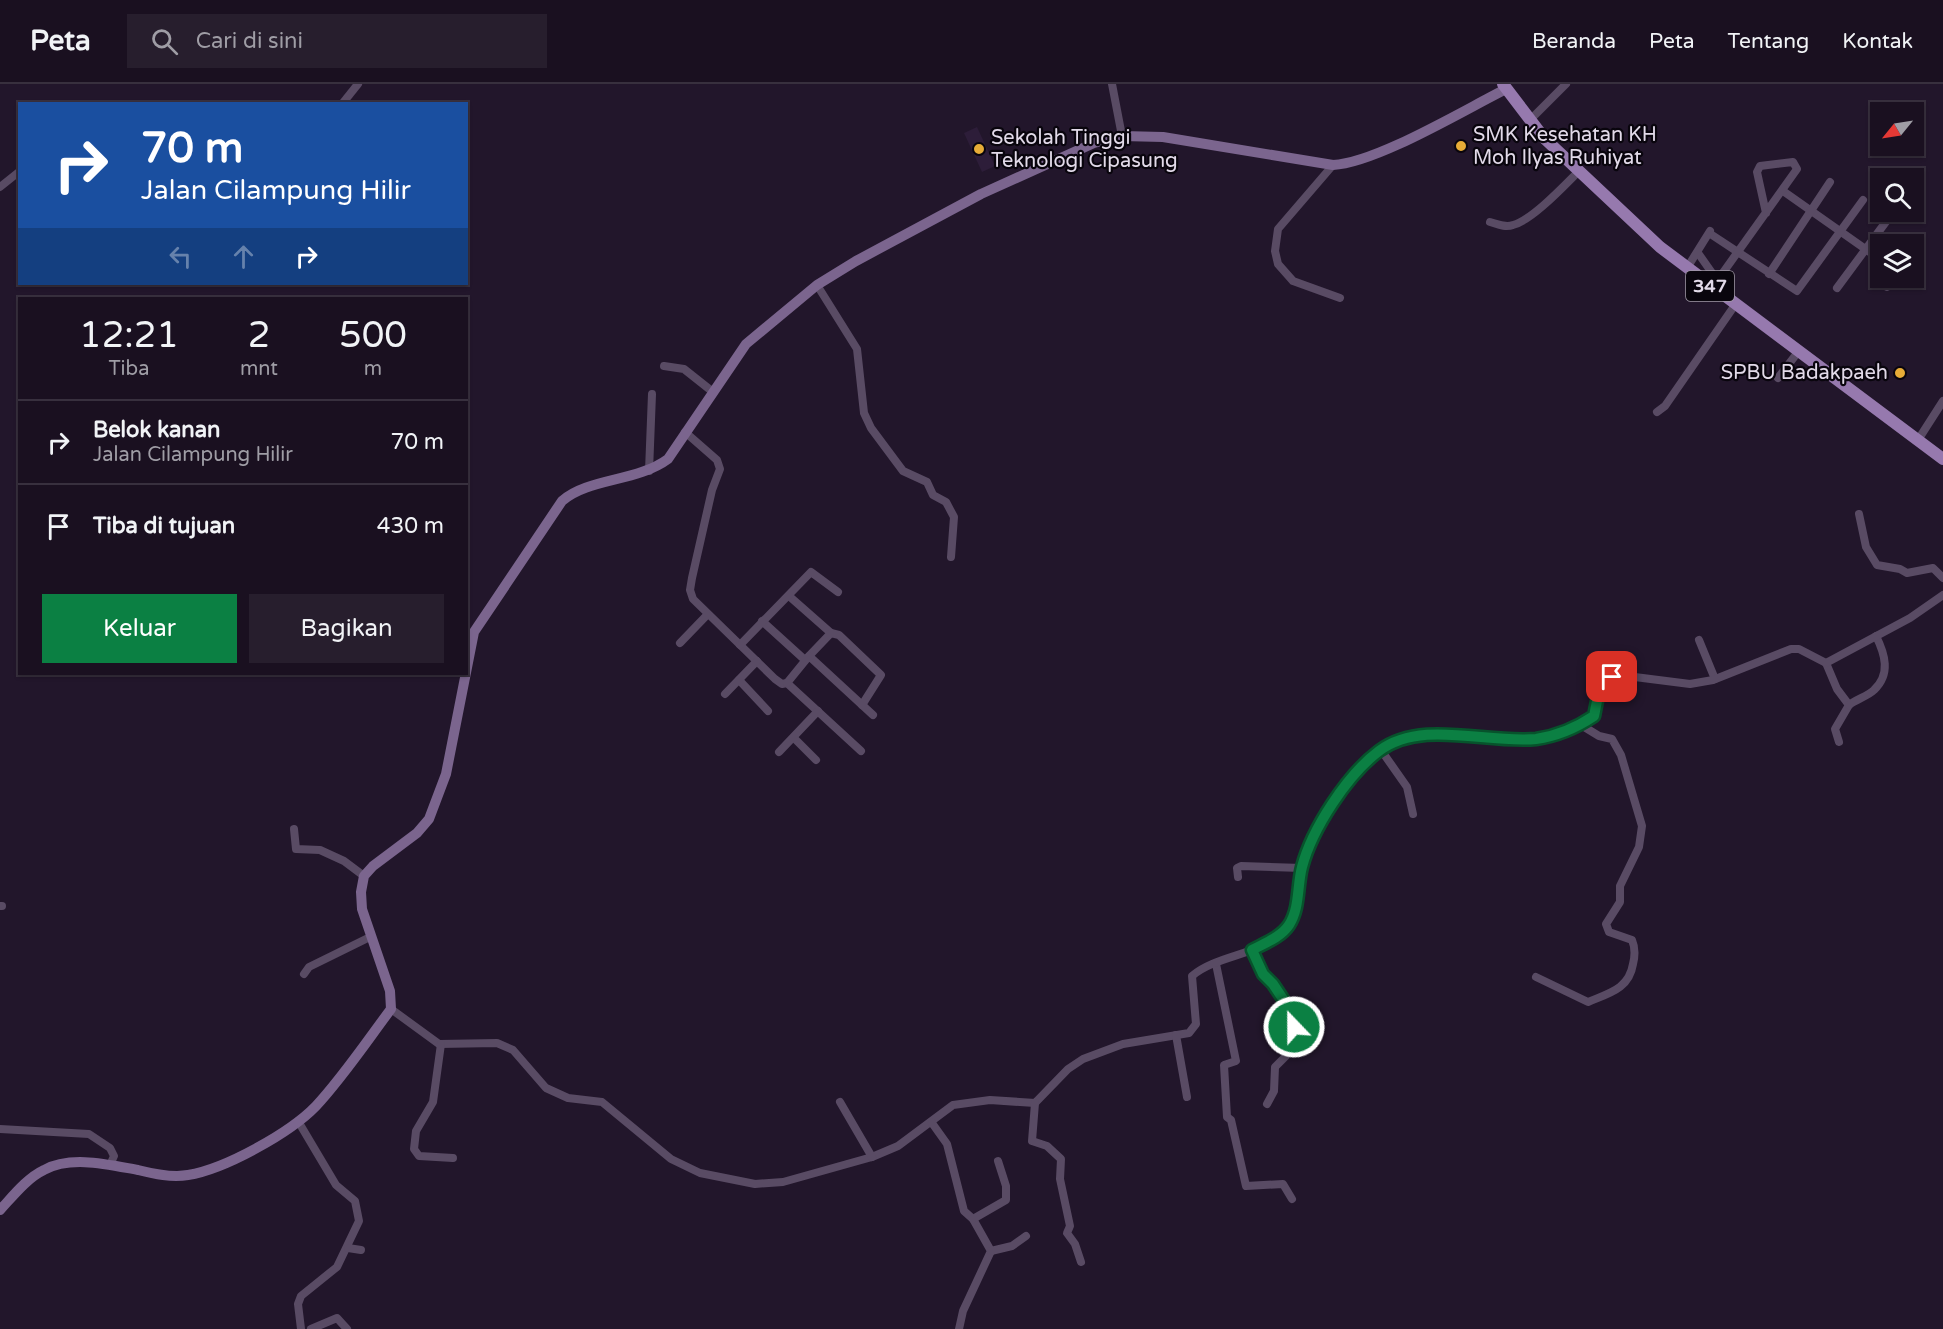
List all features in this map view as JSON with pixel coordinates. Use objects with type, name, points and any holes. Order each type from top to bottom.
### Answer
[{"type":"main road","points":[[468,662],[474,632],[562,501],[573,493],[649,471],[668,459],[753,336],[817,285],[856,261],[981,194],[1094,143],[1122,136],[1163,137],[1333,165],[1355,162],[1506,86]]},
{"type":"main road","name":"347","points":[[1506,86],[1529,121],[1578,172],[1687,268],[1714,284],[1735,305],[1943,459]]},
{"type":"main road","points":[[0,1210],[31,1178],[52,1166],[80,1163],[110,1165],[154,1174],[188,1175],[244,1153],[298,1121],[316,1106],[392,1009],[390,991],[370,937],[361,901],[364,876],[373,866],[417,832],[429,819],[446,774],[466,675]]},
{"type":"street","points":[[344,102],[358,84]]},
{"type":"street","points":[[1112,84],[1122,136]]},
{"type":"street","points":[[1529,121],[1566,84]]},
{"type":"street","points":[[1698,253],[1714,284],[1783,191],[1797,169],[1797,165],[1789,161],[1760,166],[1757,172],[1766,213]]},
{"type":"street","points":[[1333,165],[1278,229],[1275,251],[1278,264],[1293,281],[1340,298]]},
{"type":"street","points":[[1490,222],[1505,226],[1517,223],[1552,199],[1578,172]]},
{"type":"street","points":[[0,187],[18,173]]},
{"type":"street","points":[[1769,274],[1830,182]]},
{"type":"street","points":[[1783,191],[1870,252]]},
{"type":"street","points":[[1687,268],[1711,233],[1797,291],[1863,200]]},
{"type":"street","points":[[1837,288],[1886,222]]},
{"type":"street","points":[[817,285],[857,349],[864,412],[871,428],[901,470],[927,482],[933,495],[944,500],[952,512],[955,523],[951,557]]},
{"type":"street","points":[[1657,412],[1665,406],[1735,305]]},
{"type":"street","points":[[1778,378],[1798,352]]},
{"type":"street","points":[[664,366],[684,369],[713,392]]},
{"type":"street","points":[[649,471],[652,394]]},
{"type":"street","points":[[1918,440],[1943,401]]},
{"type":"street","points":[[685,432],[717,460],[720,469],[712,490],[690,590],[693,599],[707,615],[782,684],[787,683],[861,751]]},
{"type":"street","points":[[1859,514],[1866,547],[1877,565],[1900,569],[1906,573],[1933,568],[1943,578]]},
{"type":"street","points":[[740,645],[812,572],[838,592]]},
{"type":"street","points":[[789,596],[831,633],[839,635],[881,673],[862,705]]},
{"type":"street","points":[[1826,663],[1910,618],[1943,596]]},
{"type":"street","points":[[680,643],[707,615]]},
{"type":"street","points":[[762,621],[873,715]]},
{"type":"street","points":[[787,683],[831,633]]},
{"type":"street","points":[[1839,742],[1835,729],[1849,705],[1874,691],[1884,674],[1887,665],[1876,636]]},
{"type":"street","points":[[1698,640],[1714,679]]},
{"type":"street","points":[[1081,1262],[1075,1244],[1067,1233],[1070,1226],[1060,1179],[1061,1159],[1047,1146],[1032,1141],[1035,1103],[1068,1069],[1083,1059],[1123,1044],[1189,1032],[1196,1024],[1192,976],[1205,967],[1252,950],[1281,934],[1290,923],[1302,868],[1318,826],[1343,789],[1381,750],[1413,737],[1441,735],[1480,739],[1536,739],[1556,735],[1581,725],[1594,716],[1599,691],[1612,677],[1630,675],[1668,683],[1690,684],[1714,679],[1791,649],[1799,649],[1826,663],[1837,689],[1849,705]]},
{"type":"street","points":[[725,694],[757,661]]},
{"type":"street","points":[[739,680],[768,711]]},
{"type":"street","points":[[779,752],[818,711]]},
{"type":"street","points":[[1536,977],[1588,1002],[1618,989],[1629,980],[1634,961],[1632,940],[1609,932],[1606,924],[1620,902],[1620,886],[1639,847],[1642,826],[1636,814],[1621,754],[1612,739],[1599,736],[1581,725]]},
{"type":"street","points":[[794,738],[816,760]]},
{"type":"street","points":[[1381,750],[1407,787],[1413,814]]},
{"type":"street","points":[[294,829],[296,849],[320,850],[344,861],[364,876]]},
{"type":"street","points":[[1238,877],[1237,868],[1241,866],[1302,868]]},
{"type":"street","points":[[304,974],[309,967],[370,937]]},
{"type":"street","points":[[1252,950],[1263,974],[1283,999],[1294,1027],[1292,1050],[1275,1067],[1274,1090],[1267,1104]]},
{"type":"street","points":[[1216,964],[1236,1061],[1224,1065],[1227,1117],[1231,1120],[1246,1186],[1283,1184],[1292,1199]]},
{"type":"street","points":[[392,1009],[441,1044],[497,1043],[513,1050],[552,1092],[568,1098],[602,1102],[670,1159],[700,1173],[755,1184],[783,1182],[898,1146],[932,1123],[953,1105],[972,1101],[1035,1103]]},
{"type":"street","points":[[1176,1035],[1187,1096]]},
{"type":"street","points":[[441,1044],[433,1102],[416,1131],[414,1149],[418,1155],[453,1158]]},
{"type":"street","points":[[840,1102],[872,1156]]},
{"type":"street","points":[[298,1121],[336,1185],[356,1201],[359,1221],[337,1267],[301,1296],[298,1305],[301,1329]]},
{"type":"street","points":[[932,1123],[947,1144],[964,1211],[973,1219],[991,1251]]},
{"type":"street","points":[[0,1129],[89,1134],[110,1148],[114,1156],[110,1165]]},
{"type":"street","points":[[973,1219],[1006,1200],[1006,1186],[998,1161]]},
{"type":"street","points":[[991,1251],[1012,1246],[1026,1236]]},
{"type":"street","points":[[348,1248],[361,1250]]},
{"type":"street","points":[[959,1329],[963,1311],[991,1251]]},
{"type":"street","points":[[311,1329],[337,1318],[347,1329]]},
{"type":"shaded area","name":"Sekolah Tinggi Teknologi Cipasung","points":[[977,127],[995,166],[982,172],[964,133]]},
{"type":"place","name":"SMK Kesehatan KH Moh Ilyas Ruhiyat","points":[[1461,146]]},
{"type":"place","name":"Sekolah Tinggi Teknologi Cipasung","points":[[979,149]]},
{"type":"place","name":"SPBU Badakpaeh","points":[[1900,373]]},
{"type":"route","points":[[1294,1027],[1283,999],[1263,974],[1252,950],[1281,934],[1290,923],[1297,903],[1302,868],[1318,826],[1343,789],[1381,750],[1413,737],[1441,735],[1480,739],[1536,739],[1556,735],[1581,725],[1594,716],[1599,691],[1612,677]]}]
